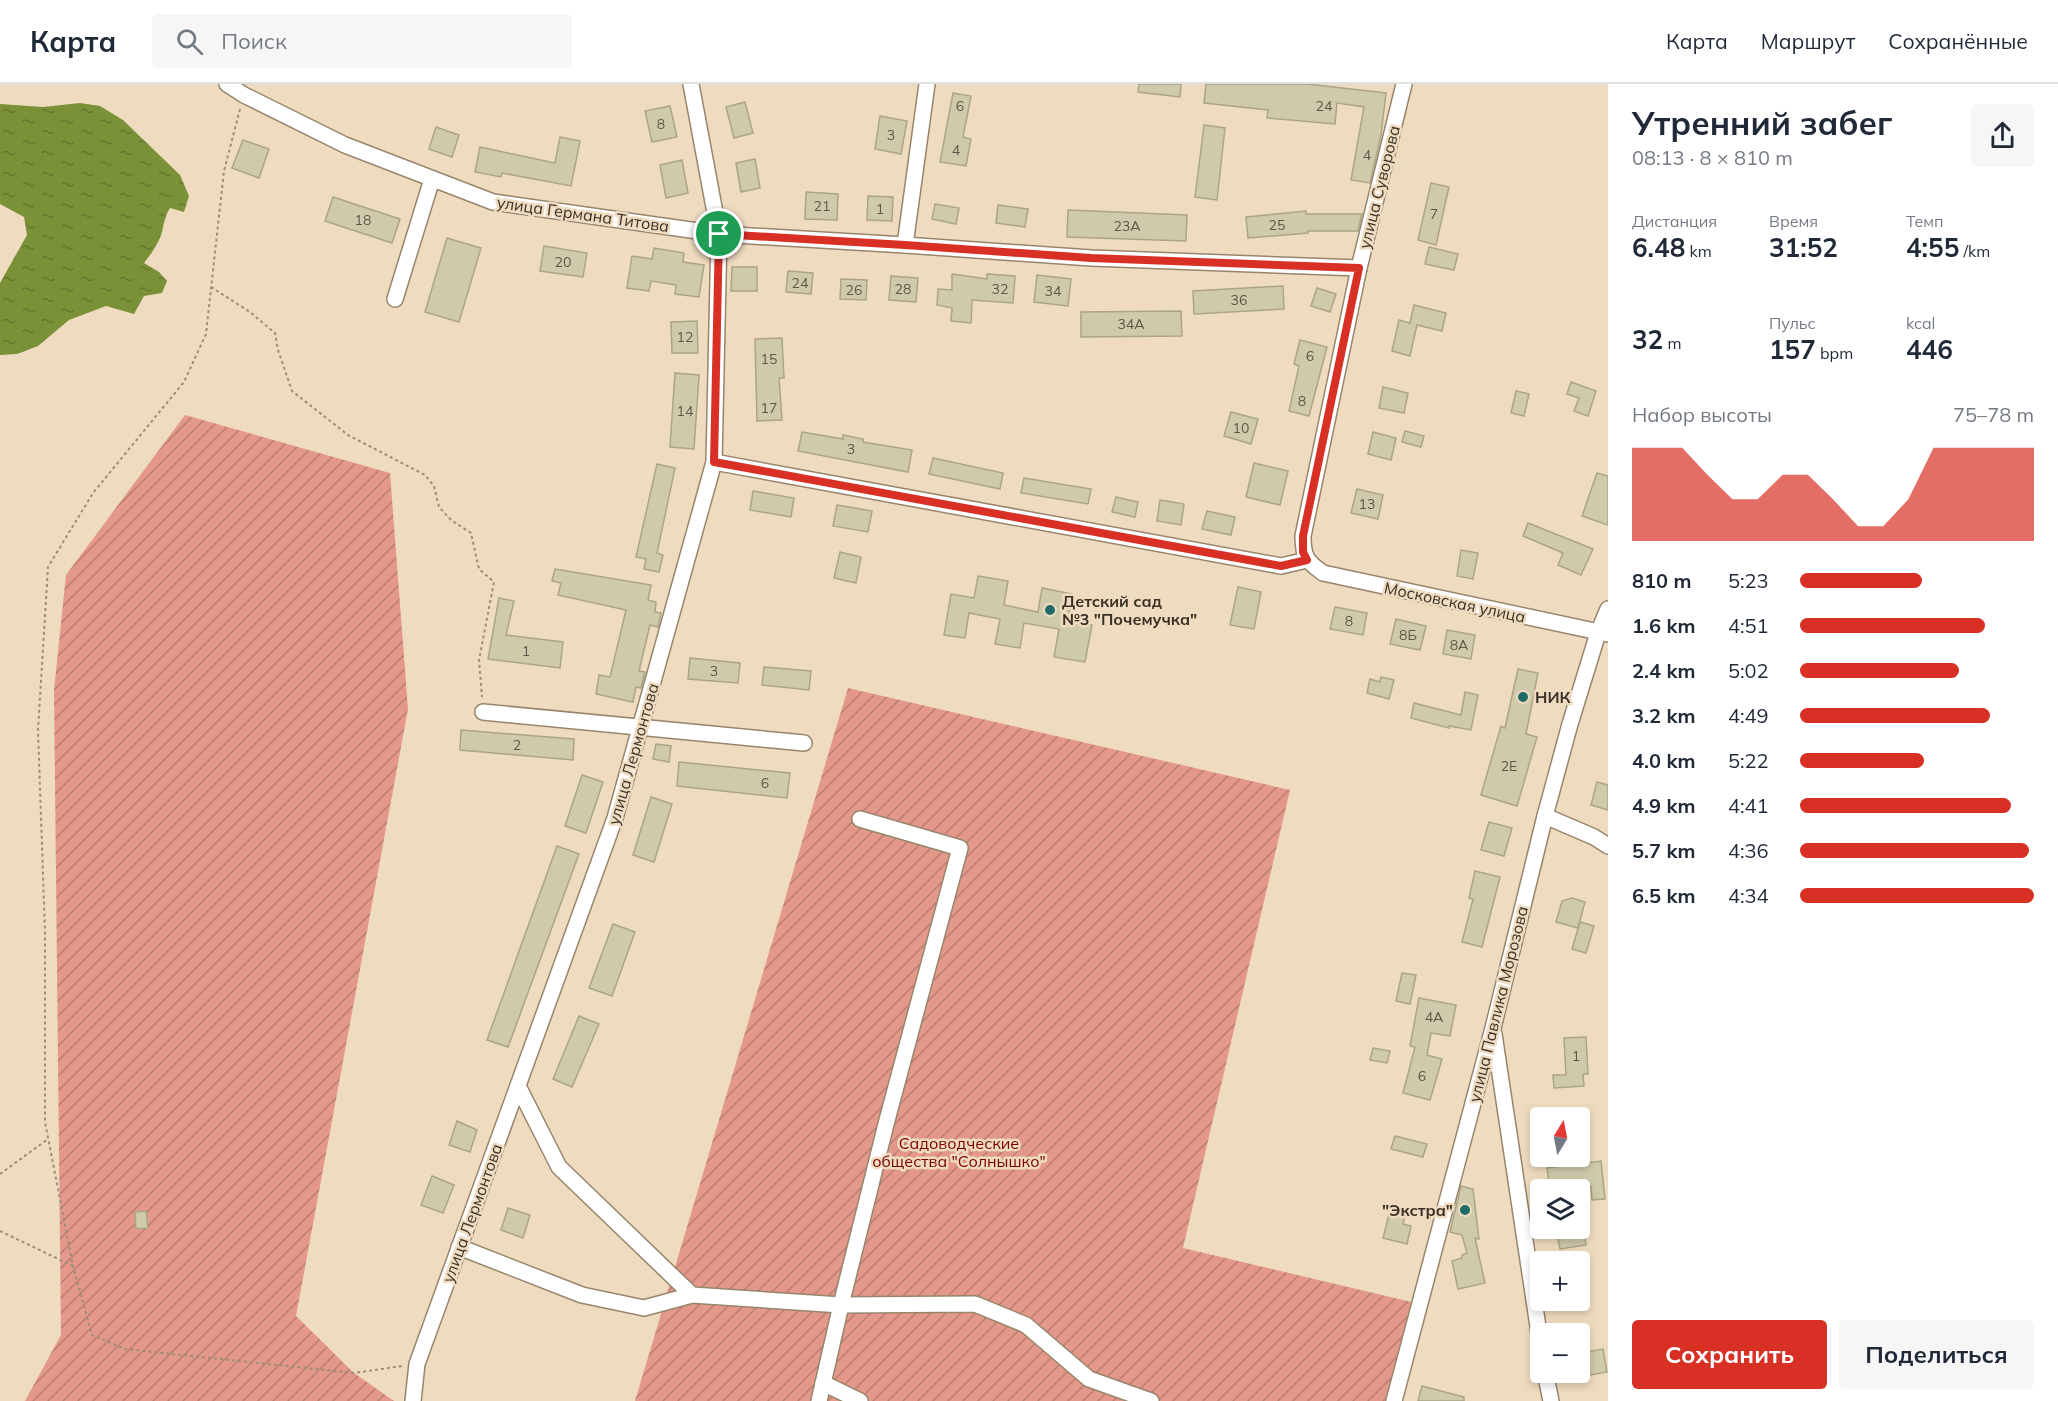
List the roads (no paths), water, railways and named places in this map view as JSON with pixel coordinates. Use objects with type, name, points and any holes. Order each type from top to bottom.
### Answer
[{"type":"street","name":"улица Германа Титова","points":[[227,84],[246,90],[345,145],[493,202],[719,234],[1091,258],[1359,268]]},
{"type":"street","name":"улица Лермонтова","points":[[413,1401],[417,1364],[615,819],[714,462],[719,234],[691,84]]},
{"type":"street","points":[[905,245],[927,84]]},
{"type":"street","name":"улица Суворова","points":[[1307,560],[1303,552],[1303,536],[1359,268],[1404,84]]},
{"type":"street","points":[[395,298],[432,179]]},
{"type":"street","points":[[714,462],[1281,566],[1307,560]]},
{"type":"street","name":"Московская улица","points":[[1307,560],[1323,573],[1603,634]]},
{"type":"street","name":"улица Павлика Морозова","points":[[1394,1401],[1493,1028],[1545,816],[1570,724],[1603,634],[1608,609]]},
{"type":"street","points":[[483,712],[804,743]]},
{"type":"street","points":[[1545,816],[1594,837],[1608,846]]},
{"type":"street","points":[[819,1401],[841,1305],[960,848],[860,819]]},
{"type":"street","points":[[1493,1028],[1537,1323]]},
{"type":"street","points":[[518,1086],[559,1167],[692,1295]]},
{"type":"street","points":[[459,1247],[582,1295],[644,1308],[692,1295],[841,1305],[975,1304],[1026,1325],[1089,1379],[1151,1401]]},
{"type":"street","points":[[823,1383],[860,1401]]},
{"type":"street","points":[[1547,1383],[1551,1401]]},
{"type":"water","points":[[80,103],[100,106],[123,120],[180,175],[189,196],[184,212],[170,208],[159,240],[144,263],[159,272],[167,281],[162,293],[144,296],[134,314],[106,306],[69,320],[38,346],[17,354],[0,355],[0,283],[27,235],[24,217],[0,204],[0,104],[43,107]]},
{"type":"place","name":"Детский сад №3 \"Почемучка\"","points":[[1050,610]]},
{"type":"place","name":"НИК","points":[[1523,697]]},
{"type":"place","name":"\"Экстра\"","points":[[1465,1210]]},
{"type":"park label","name":"Садоводческие общества \"Солнышко\"","points":[[959,1152]]}]
